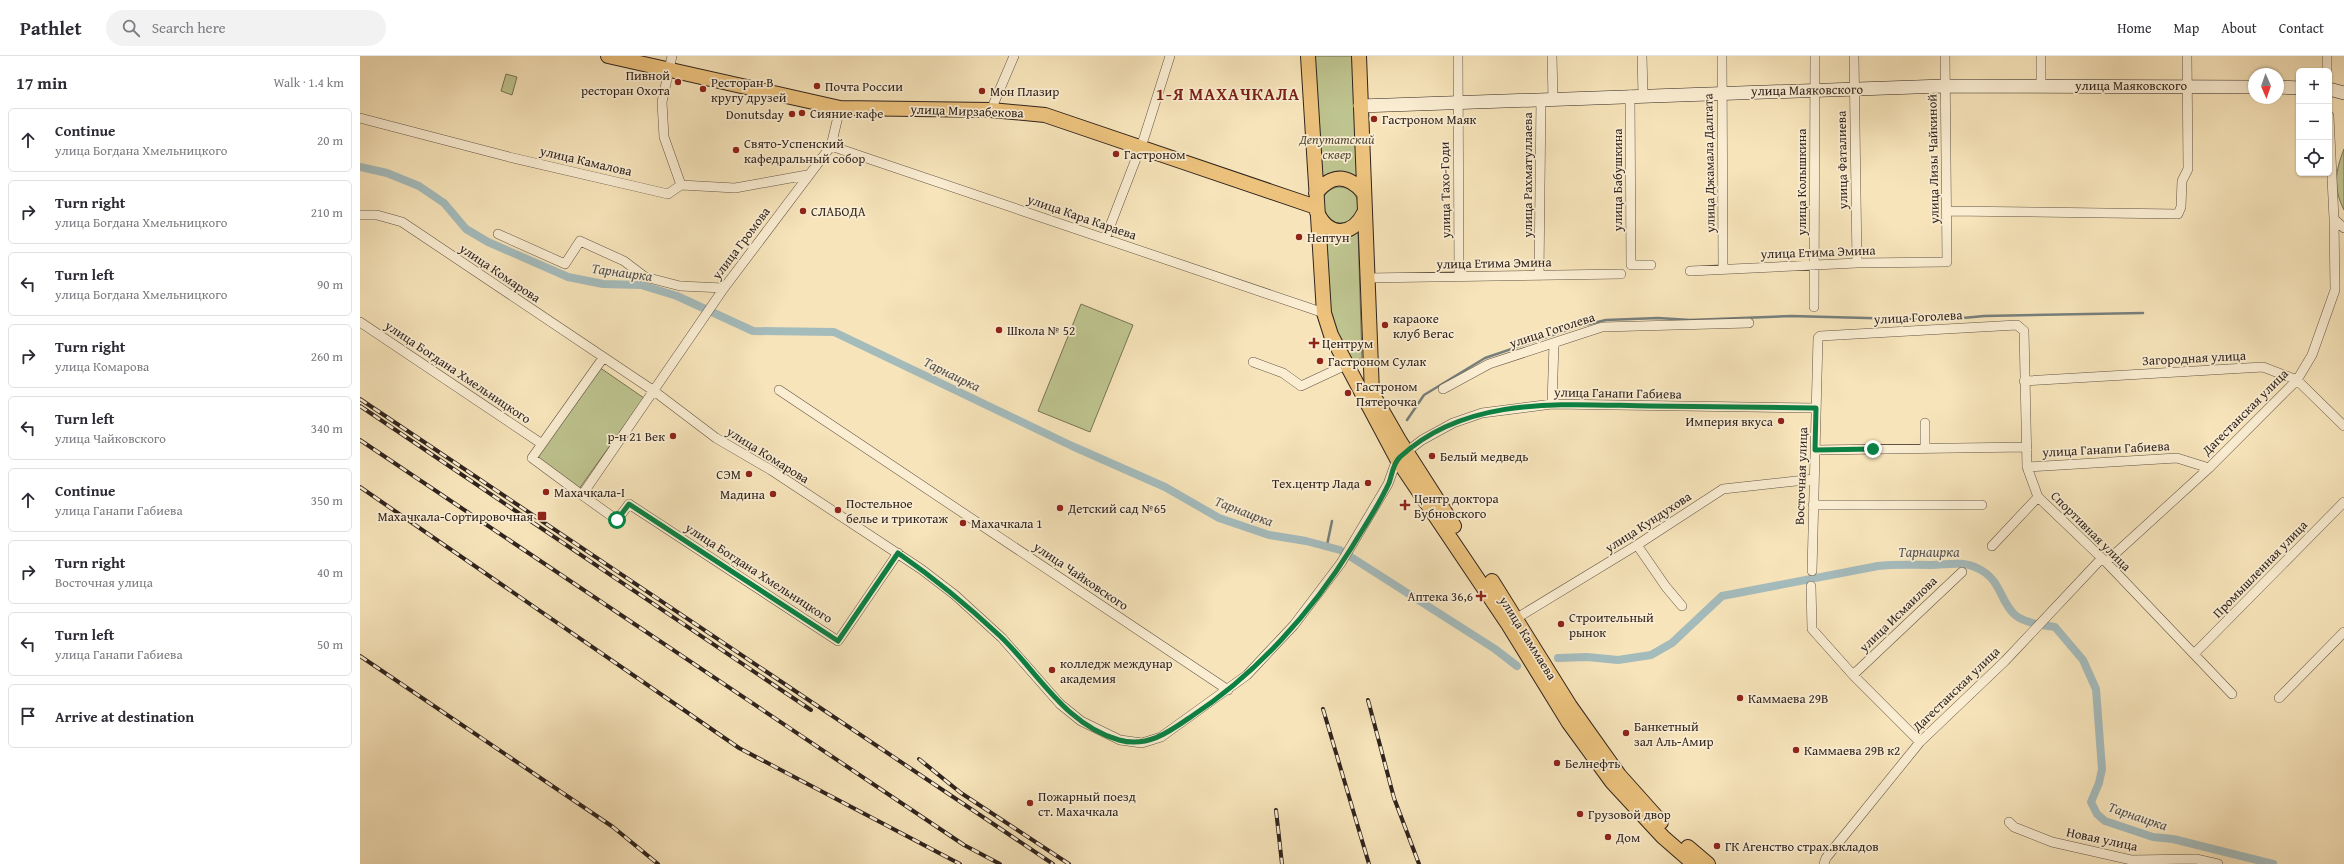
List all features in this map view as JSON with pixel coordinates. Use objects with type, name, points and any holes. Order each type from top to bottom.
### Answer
[{"type":"main road","name":"улица Мирзабекова","points":[[608,56],[671,62],[841,100],[993,107]]},
{"type":"main road","name":"улица Мирзабекова","points":[[650,56],[840,108],[1046,108],[1142,143],[1316,202]]},
{"type":"main road","points":[[1359,56],[1367,278],[1368,395]]},
{"type":"main road","name":"улица Каммаева","points":[[1305,57],[1324,313],[1331,335],[1346,365],[1368,395],[1402,456],[1512,621],[1619,775],[1670,831],[1708,864]]},
{"type":"main road","points":[[1363,192],[1350,181],[1334,179],[1323,184],[1316,202],[1321,222],[1330,229],[1340,231],[1355,226],[1364,213]]},
{"type":"main road","name":"улица Каммаева","points":[[1512,621],[1569,723],[1612,782],[1663,837],[1694,864]]},
{"type":"street","points":[[993,107],[1014,56]]},
{"type":"street","points":[[1105,239],[1142,143],[1170,56]]},
{"type":"street","name":"улица Тахо-Годи","points":[[1458,56],[1457,101],[1459,276]]},
{"type":"street","name":"улица Рахматуллаева","points":[[1540,276],[1547,99],[1552,56]]},
{"type":"street","name":"улица Бабушкина","points":[[1642,56],[1636,95],[1631,265],[1651,265]]},
{"type":"street","name":"улица Джамала Далгата","points":[[1722,56],[1723,269]]},
{"type":"street","name":"улица Колышкина","points":[[1814,307],[1815,56]]},
{"type":"street","name":"улица Фаталиева","points":[[1854,56],[1857,263]]},
{"type":"street","name":"улица Лизы Чайкиной","points":[[1945,56],[1944,86],[1948,211],[1947,262]]},
{"type":"street","points":[[2041,56],[2041,86]]},
{"type":"street","points":[[1948,211],[2178,214],[2181,207],[2182,181],[2188,169],[2186,56]]},
{"type":"street","points":[[2327,56],[2327,68]]},
{"type":"street","points":[[671,62],[662,102],[664,137],[681,185]]},
{"type":"street","name":"улица Маяковского","points":[[1360,106],[1457,101],[1944,86],[2187,85],[2248,87]]},
{"type":"street","points":[[2284,87],[2296,88]]},
{"type":"street","points":[[2332,90],[2344,93]]},
{"type":"street","name":"улица Громова","points":[[582,495],[715,300],[831,146],[840,108]]},
{"type":"street","name":"улица Камалова","points":[[360,118],[668,194],[681,185],[735,188],[808,175]]},
{"type":"street","name":"Дагестанская улица","points":[[1824,864],[1826,858],[1920,742],[2103,560],[2209,468],[2297,380],[2312,355],[2335,290],[2334,219],[2330,140]]},
{"type":"street","name":"улица Кара Караева","points":[[831,146],[1324,313]]},
{"type":"street","name":"улица Комарова","points":[[360,215],[377,215],[402,222],[654,391],[716,438],[772,470],[898,553],[955,595],[1002,638],[1060,704],[1081,721],[1120,740],[1142,742],[1161,737],[1228,690]]},
{"type":"street","points":[[2334,219],[2344,228]]},
{"type":"street","points":[[498,234],[565,264],[580,241],[624,261],[645,277],[680,286],[724,288]]},
{"type":"street","name":"улица Етима Эмина","points":[[1690,271],[1857,263],[1947,262]]},
{"type":"street","name":"улица Етима Эмина","points":[[1367,278],[1621,274]]},
{"type":"street","name":"улица Богдана Хмельницкого","points":[[360,322],[542,444]]},
{"type":"street","name":"улица Гоголева","points":[[1443,389],[1489,364],[1602,327],[1748,323]]},
{"type":"street","name":"улица Гоголева","points":[[1820,336],[2017,325]]},
{"type":"street","name":"Спортивная улица","points":[[2017,325],[2024,331],[2027,467],[2038,497],[2103,560],[2232,694]]},
{"type":"street","name":"Восточная улица","points":[[1812,571],[1817,342],[1820,336]]},
{"type":"street","points":[[1552,404],[1554,343]]},
{"type":"street","points":[[582,495],[532,458],[603,358]]},
{"type":"street","points":[[1253,362],[1283,373],[1301,386],[1346,365]]},
{"type":"street","name":"Загородная улица","points":[[2024,381],[2263,367],[2297,380],[2344,426]]},
{"type":"street","name":"улица Чайковского","points":[[779,390],[1228,690]]},
{"type":"street","name":"улица Ганапи Габиева","points":[[1402,456],[1422,440],[1453,423],[1482,413],[1552,404],[1816,408]]},
{"type":"street","points":[[1925,423],[1926,448]]},
{"type":"street","name":"улица Ганапи Габиева","points":[[1815,450],[2027,446]]},
{"type":"street","points":[[1228,690],[1248,675],[1294,625],[1342,563],[1388,484],[1402,456]]},
{"type":"street","name":"улица Ганапи Габиева","points":[[2027,467],[2177,458],[2209,468]]},
{"type":"street","name":"улица Кундухова","points":[[1512,621],[1637,545],[1723,489],[1814,479]]},
{"type":"street","name":"улица Богдана Хмельницкого","points":[[582,495],[617,520],[629,504],[838,641],[898,553]]},
{"type":"street","points":[[1992,546],[2038,497]]},
{"type":"street","name":"Промышленная улица","points":[[2194,654],[2344,502]]},
{"type":"street","points":[[1813,505],[1982,505]]},
{"type":"street","points":[[1637,545],[1666,587],[1682,606]]},
{"type":"street","name":"улица Исмаилова","points":[[1853,675],[1962,572]]},
{"type":"street","points":[[1811,586],[1812,629],[1853,675],[1920,742]]},
{"type":"street","points":[[2279,698],[2344,632]]},
{"type":"street","name":"Новая улица","points":[[2009,822],[2014,827],[2052,842],[2130,862],[2196,859],[2218,864]]},
{"type":"green space","name":"Депутатский сквер","points":[[1314,56],[1353,56],[1357,178],[1342,171],[1338,171],[1328,174],[1319,180]]},
{"type":"green space","points":[[506,74],[517,77],[512,95],[501,91]]},
{"type":"green space","points":[[2344,149],[2344,210],[2340,202],[2336,180]]},
{"type":"green space","points":[[1344,187],[1353,192],[1357,198],[1357,212],[1353,218],[1344,223],[1336,223],[1327,218],[1323,212],[1322,201],[1327,192],[1333,188]]},
{"type":"green space","points":[[1358,232],[1362,359],[1354,362],[1336,334],[1329,310],[1323,233],[1332,237],[1345,239]]},
{"type":"green space","points":[[1081,304],[1133,325],[1090,432],[1038,411]]},
{"type":"green space","points":[[599,367],[644,398],[579,489],[535,458]]},
{"type":"waterway","name":"Тарнаирка","points":[[360,167],[387,173],[419,186],[444,203],[466,229],[488,242],[568,277],[603,284],[641,285],[677,296],[753,331],[834,332],[1072,446],[1165,487],[1219,518],[1269,535],[1306,541],[1340,550],[1495,649],[1517,666]]},
{"type":"waterway","points":[[1407,420],[1424,395],[1485,358],[1576,327],[1606,320],[1658,318],[1690,320],[1791,316],[1942,320],[1984,316],[2143,313]]},
{"type":"waterway","points":[[1327,545],[1332,521]]},
{"type":"waterway","name":"Тарнаирка","points":[[1558,658],[1587,657],[1618,660],[1651,655],[1672,643],[1722,596],[1878,566],[1955,564],[1973,566],[1986,573],[1992,579],[2005,602],[2014,614],[2028,622],[2055,627],[2083,660],[2096,689],[2102,769],[2099,783],[2091,802],[2097,814],[2105,821],[2153,837],[2173,839],[2273,864]]},
{"type":"railway","points":[[360,399],[1053,864]]},
{"type":"railway","points":[[360,406],[811,710]]},
{"type":"railway","points":[[360,440],[964,845],[1000,864]]},
{"type":"railway","points":[[360,487],[739,748],[960,864]]},
{"type":"railway","points":[[360,656],[613,827],[658,864]]},
{"type":"railway","points":[[1368,700],[1394,798],[1419,864]]},
{"type":"railway","points":[[1323,709],[1369,864]]},
{"type":"railway","points":[[919,759],[961,793],[1069,864]]},
{"type":"railway","points":[[1276,810],[1282,864]]},
{"type":"place","name":"Пивной ресторан Охота","points":[[678,82]]},
{"type":"place","name":"Почта России","points":[[817,86]]},
{"type":"place","name":"Ресторан В кругу друзей","points":[[703,89]]},
{"type":"place","name":"Мон Плазир","points":[[982,91]]},
{"type":"place","name":"Сияние кафе","points":[[802,113]]},
{"type":"place","name":"Donutsday","points":[[792,114]]},
{"type":"place","name":"Гастроном Маяк","points":[[1374,119]]},
{"type":"place","name":"Свято-Успенский кафедральный собор","points":[[736,150]]},
{"type":"place","name":"Гастроном","points":[[1116,154]]},
{"type":"place","name":"СЛАБОДА","points":[[803,211]]},
{"type":"place","name":"Нептун","points":[[1299,237]]},
{"type":"place","name":"караоке клуб Вегас","points":[[1385,325]]},
{"type":"place","name":"Школа № 52","points":[[999,330]]},
{"type":"place","name":"Центрум","points":[[1314,343]]},
{"type":"place","name":"Гастроном Сулак","points":[[1320,361]]},
{"type":"place","name":"Гастроном Пятерочка","points":[[1348,393]]},
{"type":"place","name":"Империя вкуса","points":[[1781,421]]},
{"type":"place","name":"р-н 21 Век","points":[[673,436]]},
{"type":"place","name":"Белый медведь","points":[[1432,456]]},
{"type":"place","name":"СЭМ","points":[[749,474]]},
{"type":"place","name":"Тех.центр Лада","points":[[1368,483]]},
{"type":"place","name":"Махачкала-I","points":[[546,492]]},
{"type":"place","name":"Мадина","points":[[773,494]]},
{"type":"place","name":"Центр доктора Бубновского","points":[[1405,505]]},
{"type":"place","name":"Детский сад №65","points":[[1060,508]]},
{"type":"place","name":"Постельное белье и трикотаж","points":[[838,510]]},
{"type":"place","name":"Махачкала-Сортировочная","points":[[542,516]]},
{"type":"place","name":"Махачкала 1","points":[[963,523]]},
{"type":"place","name":"Аптека 36,6","points":[[1481,596]]},
{"type":"place","name":"Строительный рынок","points":[[1561,624]]},
{"type":"place","name":"колледж междунар академия","points":[[1052,670]]},
{"type":"place","name":"Каммаева 29В","points":[[1740,698]]},
{"type":"place","name":"Банкетный зал Аль-Амир","points":[[1626,733]]},
{"type":"place","name":"Каммаева 29В к2","points":[[1796,750]]},
{"type":"place","name":"Белнефть","points":[[1557,763]]},
{"type":"place","name":"Пожарный поезд ст. Махачкала","points":[[1030,803]]},
{"type":"place","name":"Грузовой двор","points":[[1580,814]]},
{"type":"place","name":"Дом","points":[[1608,837]]},
{"type":"place","name":"ГК Агенство страх.вкладов","points":[[1717,846]]},
{"type":"district","name":"1-Я МАХАЧКАЛА","points":[[1228,93]]},
{"type":"route","points":[[617,520],[629,504],[838,641],[898,553],[955,595],[1002,638],[1060,704],[1081,721],[1099,732],[1120,740],[1142,742],[1161,737],[1202,710],[1248,675],[1294,625],[1342,563],[1388,484],[1397,459],[1422,440],[1453,423],[1482,413],[1552,404],[1816,408],[1815,450],[1873,449]]}]
